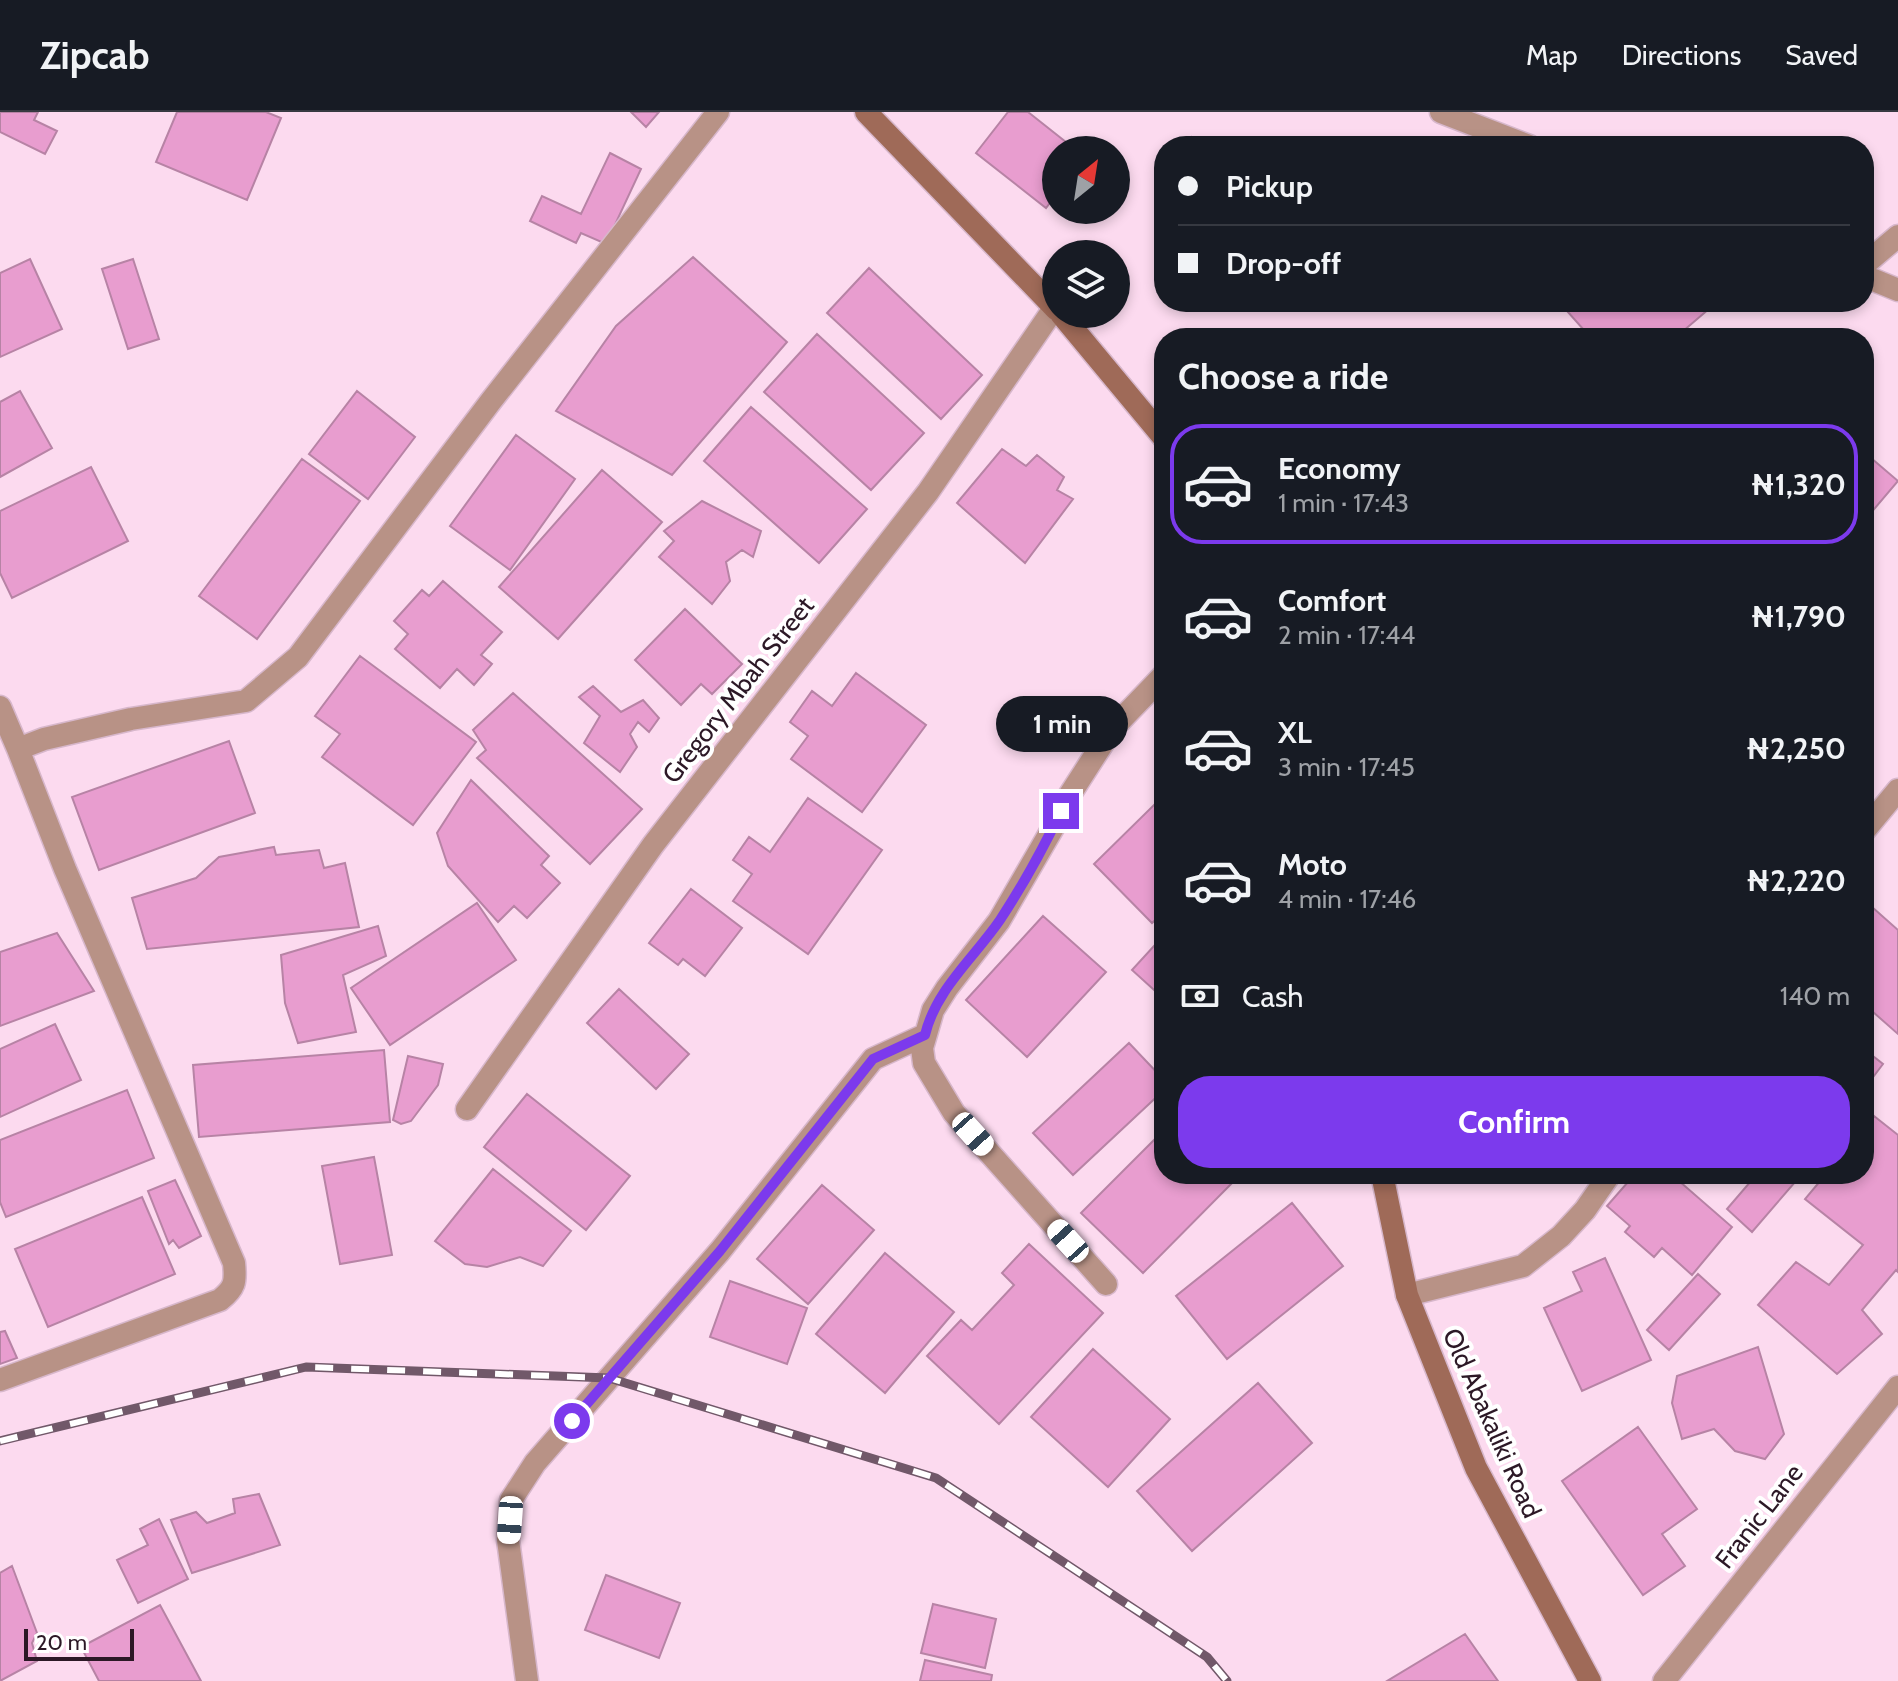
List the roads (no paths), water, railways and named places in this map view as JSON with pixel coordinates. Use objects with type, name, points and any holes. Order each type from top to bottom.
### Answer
[{"type":"main road","points":[[866,112],[1042,294]]},
{"type":"main road","points":[[1072,328],[1154,426]]},
{"type":"main road","name":"Old Abakaliki Road","points":[[1384,1184],[1407,1295],[1476,1468],[1590,1681]]},
{"type":"street","points":[[18,749],[44,739],[131,719],[246,701],[298,657],[491,401],[718,112]]},
{"type":"street","points":[[1441,112],[1503,136]]},
{"type":"street","points":[[1874,256],[1898,236]]},
{"type":"street","points":[[1874,280],[1898,290]]},
{"type":"street","name":"Gregory Mbah Street","points":[[467,1109],[653,845],[928,492],[1044,328]]},
{"type":"street","points":[[1106,1284],[954,1113],[924,1063],[922,1048],[933,1010],[999,921],[1069,796],[1112,729],[1154,685]]},
{"type":"street","points":[[0,707],[65,869],[234,1263],[236,1279],[231,1291],[220,1300],[0,1380]]},
{"type":"street","points":[[1874,819],[1898,790]]},
{"type":"street","points":[[527,1681],[508,1540],[511,1500],[535,1463],[720,1251],[873,1059],[925,1035]]},
{"type":"street","points":[[1407,1295],[1523,1266],[1561,1236],[1603,1184]]},
{"type":"street","name":"Franic Lane","points":[[1664,1681],[1898,1387]]},
{"type":"railway","points":[[0,1441],[306,1367],[609,1378],[936,1478],[1207,1657],[1227,1681]]}]
